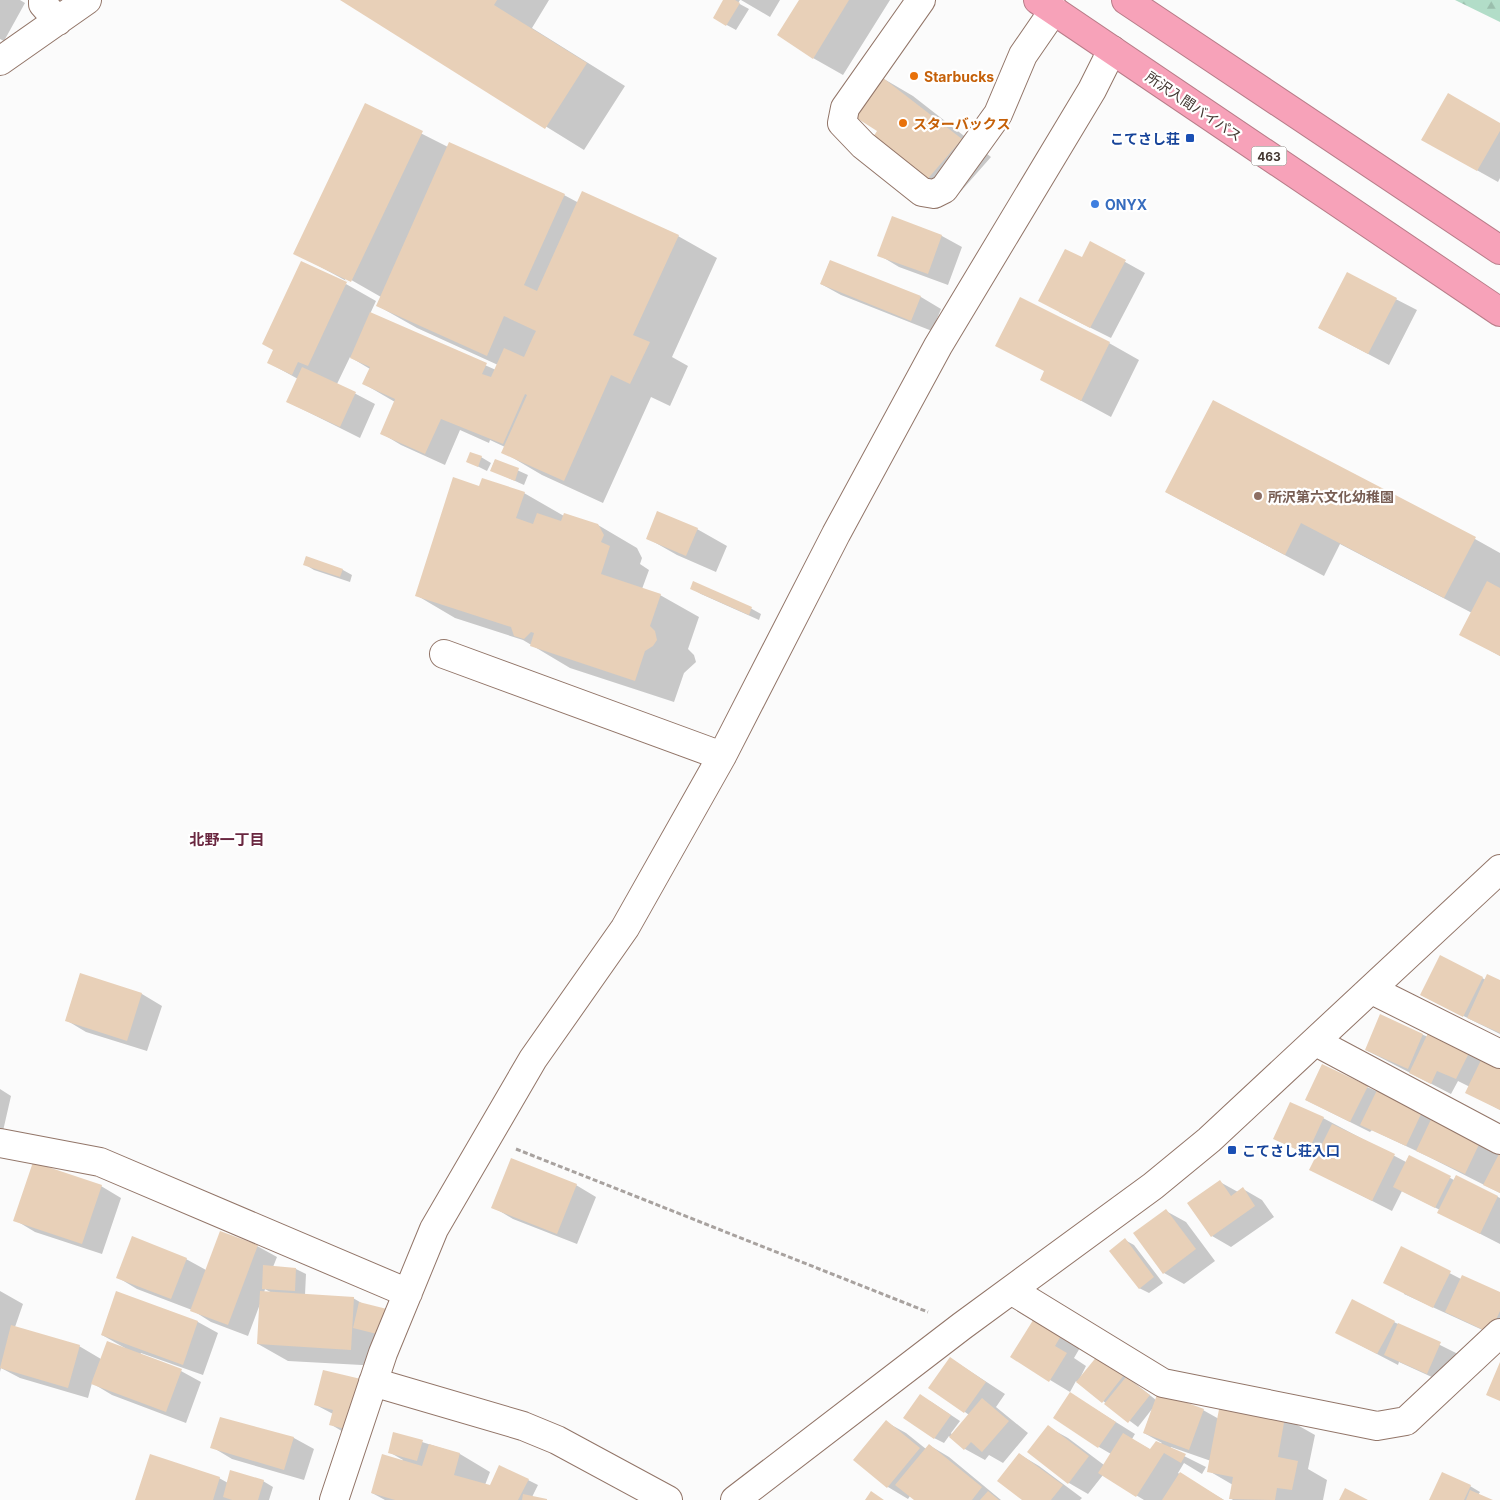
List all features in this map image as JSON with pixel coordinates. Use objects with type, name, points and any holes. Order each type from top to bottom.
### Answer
[{"type":"highway","points":[[1131,1],[1500,250]]},
{"type":"highway","name":"所沢入間バイパス","points":[[1046,5],[1500,312]]},
{"type":"street","points":[[0,61],[51,10],[87,0]]},
{"type":"street","points":[[921,0],[845,108],[842,123],[889,166],[922,192],[934,194],[944,189],[998,114],[1046,5]]},
{"type":"street","points":[[334,1500],[373,1382],[434,1229],[533,1059],[625,928],[722,756],[836,534],[938,346],[1092,90],[1112,50]]},
{"type":"street","points":[[444,654],[722,756]]},
{"type":"street","points":[[739,1499],[962,1326],[1153,1186],[1209,1140],[1500,869]]},
{"type":"street","points":[[1372,990],[1500,1054]]},
{"type":"street","points":[[1316,1042],[1500,1140]]},
{"type":"street","points":[[0,1143],[100,1162],[408,1293]]},
{"type":"street","points":[[1011,1290],[1163,1383],[1377,1426],[1406,1421],[1500,1334]]},
{"type":"street","points":[[373,1382],[523,1426],[557,1440],[668,1500]]},
{"type":"path","points":[[487,1138],[962,1326]]},
{"type":"green space","points":[[1455,0],[1500,0],[1500,22]]},
{"type":"building","points":[[340,0],[497,0],[494,5],[587,63],[545,129]]},
{"type":"building","points":[[723,0],[735,0],[740,3],[726,26],[713,18]]},
{"type":"building","points":[[799,0],[849,0],[813,59],[777,35]]},
{"type":"building","name":"スターバックス","points":[[883,78],[962,139],[925,182],[861,156],[877,131],[852,115]]},
{"type":"building","points":[[1448,93],[1500,123],[1500,131],[1477,171],[1421,140]]},
{"type":"building","points":[[365,103],[423,131],[351,282],[293,254]]},
{"type":"building","points":[[449,142],[565,194],[524,285],[537,291],[582,191],[679,235],[633,335],[650,342],[630,384],[611,375],[564,481],[501,453],[527,395],[525,394],[503,444],[441,419],[425,454],[380,434],[395,399],[362,384],[370,367],[350,358],[370,312],[487,363],[482,374],[491,377],[504,348],[524,357],[536,331],[504,316],[487,356],[376,306]]},
{"type":"building","points":[[892,216],[942,235],[928,274],[877,256]]},
{"type":"building","points":[[1090,241],[1126,260],[1090,328],[1038,301],[1065,249],[1082,257]]},
{"type":"building","points":[[830,260],[921,296],[911,321],[820,284]]},
{"type":"building","points":[[301,261],[347,282],[308,366],[298,362],[292,375],[267,363],[273,350],[262,344]]},
{"type":"building","points":[[1347,272],[1397,298],[1368,354],[1318,328]]},
{"type":"building","points":[[1020,297],[1110,342],[1081,401],[1040,380],[1044,371],[995,346]]},
{"type":"building","points":[[302,367],[356,392],[340,427],[286,402]]},
{"type":"building","points":[[1213,400],[1476,537],[1444,598],[1301,523],[1285,555],[1165,492]]},
{"type":"building","points":[[470,452],[482,456],[478,467],[466,462]]},
{"type":"building","points":[[495,459],[519,468],[515,481],[490,471]]},
{"type":"building","points":[[453,477],[479,486],[482,478],[525,492],[516,518],[533,524],[537,513],[561,521],[564,513],[598,524],[604,535],[601,542],[610,546],[601,574],[661,594],[650,626],[655,631],[657,640],[653,646],[645,651],[635,681],[530,646],[534,633],[531,632],[524,639],[514,636],[511,627],[415,596]]},
{"type":"building","points":[[657,511],[698,528],[686,556],[646,539]]},
{"type":"building","points":[[306,556],[343,569],[340,577],[303,565]]},
{"type":"building","points":[[693,581],[752,607],[749,615],[690,589]]},
{"type":"building","points":[[1487,581],[1500,588],[1500,656],[1459,635]]},
{"type":"building","points":[[1440,955],[1483,977],[1463,1017],[1420,995]]},
{"type":"building","points":[[80,973],[142,993],[127,1041],[65,1021]]},
{"type":"building","points":[[1487,974],[1500,980],[1500,1033],[1467,1018]]},
{"type":"building","points":[[1380,1014],[1423,1034],[1408,1069],[1365,1050]]},
{"type":"building","points":[[1429,1031],[1470,1051],[1456,1079],[1437,1071],[1431,1084],[1409,1073]]},
{"type":"building","points":[[1483,1056],[1500,1065],[1500,1110],[1465,1093]]},
{"type":"building","points":[[1322,1064],[1368,1086],[1350,1122],[1305,1100]]},
{"type":"building","points":[[1378,1088],[1423,1110],[1406,1146],[1360,1125]]},
{"type":"building","points":[[1290,1102],[1324,1117],[1307,1154],[1273,1139]]},
{"type":"building","points":[[1434,1113],[1483,1136],[1465,1174],[1416,1151]]},
{"type":"building","points":[[1332,1124],[1395,1154],[1372,1201],[1309,1170]]},
{"type":"building","points":[[1500,1152],[1500,1193],[1483,1185]]},
{"type":"building","points":[[1409,1155],[1451,1176],[1435,1208],[1393,1187]]},
{"type":"building","points":[[511,1158],[577,1184],[557,1234],[491,1208]]},
{"type":"building","points":[[33,1162],[102,1185],[82,1244],[13,1221]]},
{"type":"building","points":[[1456,1175],[1498,1196],[1480,1234],[1437,1213]]},
{"type":"building","points":[[1220,1180],[1231,1196],[1243,1187],[1255,1206],[1211,1237],[1187,1203]]},
{"type":"building","points":[[1166,1209],[1196,1249],[1163,1274],[1133,1233]]},
{"type":"building","points":[[220,1231],[258,1245],[228,1325],[190,1311]]},
{"type":"building","points":[[132,1236],[187,1258],[171,1299],[116,1278]]},
{"type":"building","points":[[1125,1238],[1154,1277],[1139,1289],[1109,1251]]},
{"type":"building","points":[[1401,1246],[1451,1271],[1433,1308],[1383,1283]]},
{"type":"building","points":[[263,1265],[296,1268],[295,1291],[262,1289]]},
{"type":"building","points":[[1462,1275],[1500,1292],[1500,1311],[1490,1333],[1445,1312]]},
{"type":"building","points":[[116,1291],[198,1321],[183,1365],[101,1335]]},
{"type":"building","points":[[260,1291],[354,1297],[351,1350],[257,1344]]},
{"type":"building","points":[[1352,1299],[1395,1321],[1377,1354],[1335,1333]]},
{"type":"building","points":[[359,1302],[387,1309],[381,1335],[353,1328]]},
{"type":"building","points":[[1035,1317],[1062,1334],[1055,1346],[1067,1353],[1049,1382],[1010,1357]]},
{"type":"building","points":[[1398,1323],[1441,1342],[1427,1374],[1384,1355]]},
{"type":"building","points":[[11,1325],[80,1345],[68,1388],[0,1368]]},
{"type":"building","points":[[107,1341],[182,1369],[166,1412],[91,1384]]},
{"type":"building","points":[[1098,1355],[1124,1375],[1102,1403],[1076,1382]]},
{"type":"building","points":[[950,1357],[986,1382],[964,1413],[928,1388]]},
{"type":"building","points":[[1500,1362],[1500,1401],[1486,1395]]},
{"type":"building","points":[[323,1370],[361,1379],[349,1430],[329,1425],[333,1410],[314,1405]]},
{"type":"building","points":[[1126,1377],[1150,1395],[1128,1423],[1104,1404]]},
{"type":"building","points":[[1070,1392],[1116,1422],[1098,1448],[1053,1418]]},
{"type":"building","points":[[1158,1392],[1204,1409],[1189,1450],[1143,1433]]},
{"type":"building","points":[[920,1394],[951,1415],[934,1439],[903,1418]]},
{"type":"building","points":[[982,1398],[1009,1421],[982,1452],[971,1442],[964,1450],[949,1437]]},
{"type":"building","points":[[1220,1404],[1285,1417],[1278,1457],[1298,1461],[1292,1490],[1277,1488],[1275,1500],[1229,1499],[1233,1477],[1207,1472]]},
{"type":"building","points":[[220,1417],[294,1437],[284,1470],[210,1448]]},
{"type":"building","points":[[886,1420],[920,1448],[887,1488],[853,1460]]},
{"type":"building","points":[[1048,1425],[1089,1456],[1068,1484],[1027,1452]]},
{"type":"building","points":[[393,1432],[423,1440],[417,1461],[388,1453]]},
{"type":"building","points":[[1123,1433],[1150,1449],[1156,1441],[1186,1454],[1181,1463],[1164,1453],[1136,1497],[1098,1473]]},
{"type":"building","points":[[429,1444],[460,1453],[454,1475],[490,1485],[499,1465],[529,1479],[518,1500],[395,1500],[371,1493],[382,1454],[422,1466]]},
{"type":"building","points":[[929,1444],[982,1487],[972,1500],[914,1500],[895,1485]]},
{"type":"building","points":[[1019,1453],[1063,1485],[1051,1500],[1022,1500],[997,1481]]},
{"type":"building","points":[[150,1454],[220,1477],[213,1500],[135,1500]]},
{"type":"building","points":[[230,1470],[264,1480],[258,1500],[232,1500],[223,1497]]},
{"type":"building","points":[[1180,1472],[1224,1500],[1162,1500]]},
{"type":"building","points":[[1442,1472],[1471,1485],[1464,1500],[1429,1500]]},
{"type":"building","points":[[1345,1488],[1368,1500],[1339,1500]]},
{"type":"building","points":[[1470,1490],[1493,1500],[1466,1500]]},
{"type":"building","points":[[871,1491],[884,1500],[865,1500]]},
{"type":"building","points":[[988,1491],[999,1500],[980,1500]]},
{"type":"building","points":[[523,1494],[547,1499],[547,1500],[522,1500]]},
{"type":"place","name":"Starbucks","points":[[914,76]]},
{"type":"place","name":"スターバックス","points":[[903,123]]},
{"type":"place","name":"こてさし荘","points":[[1190,138]]},
{"type":"place","name":"ONYX","points":[[1095,204]]},
{"type":"place","name":"所沢第六文化幼稚園","points":[[1258,496]]},
{"type":"place","name":"こてさし荘入口","points":[[1232,1150]]},
{"type":"district","name":"北野一丁目","points":[[227,839]]}]
